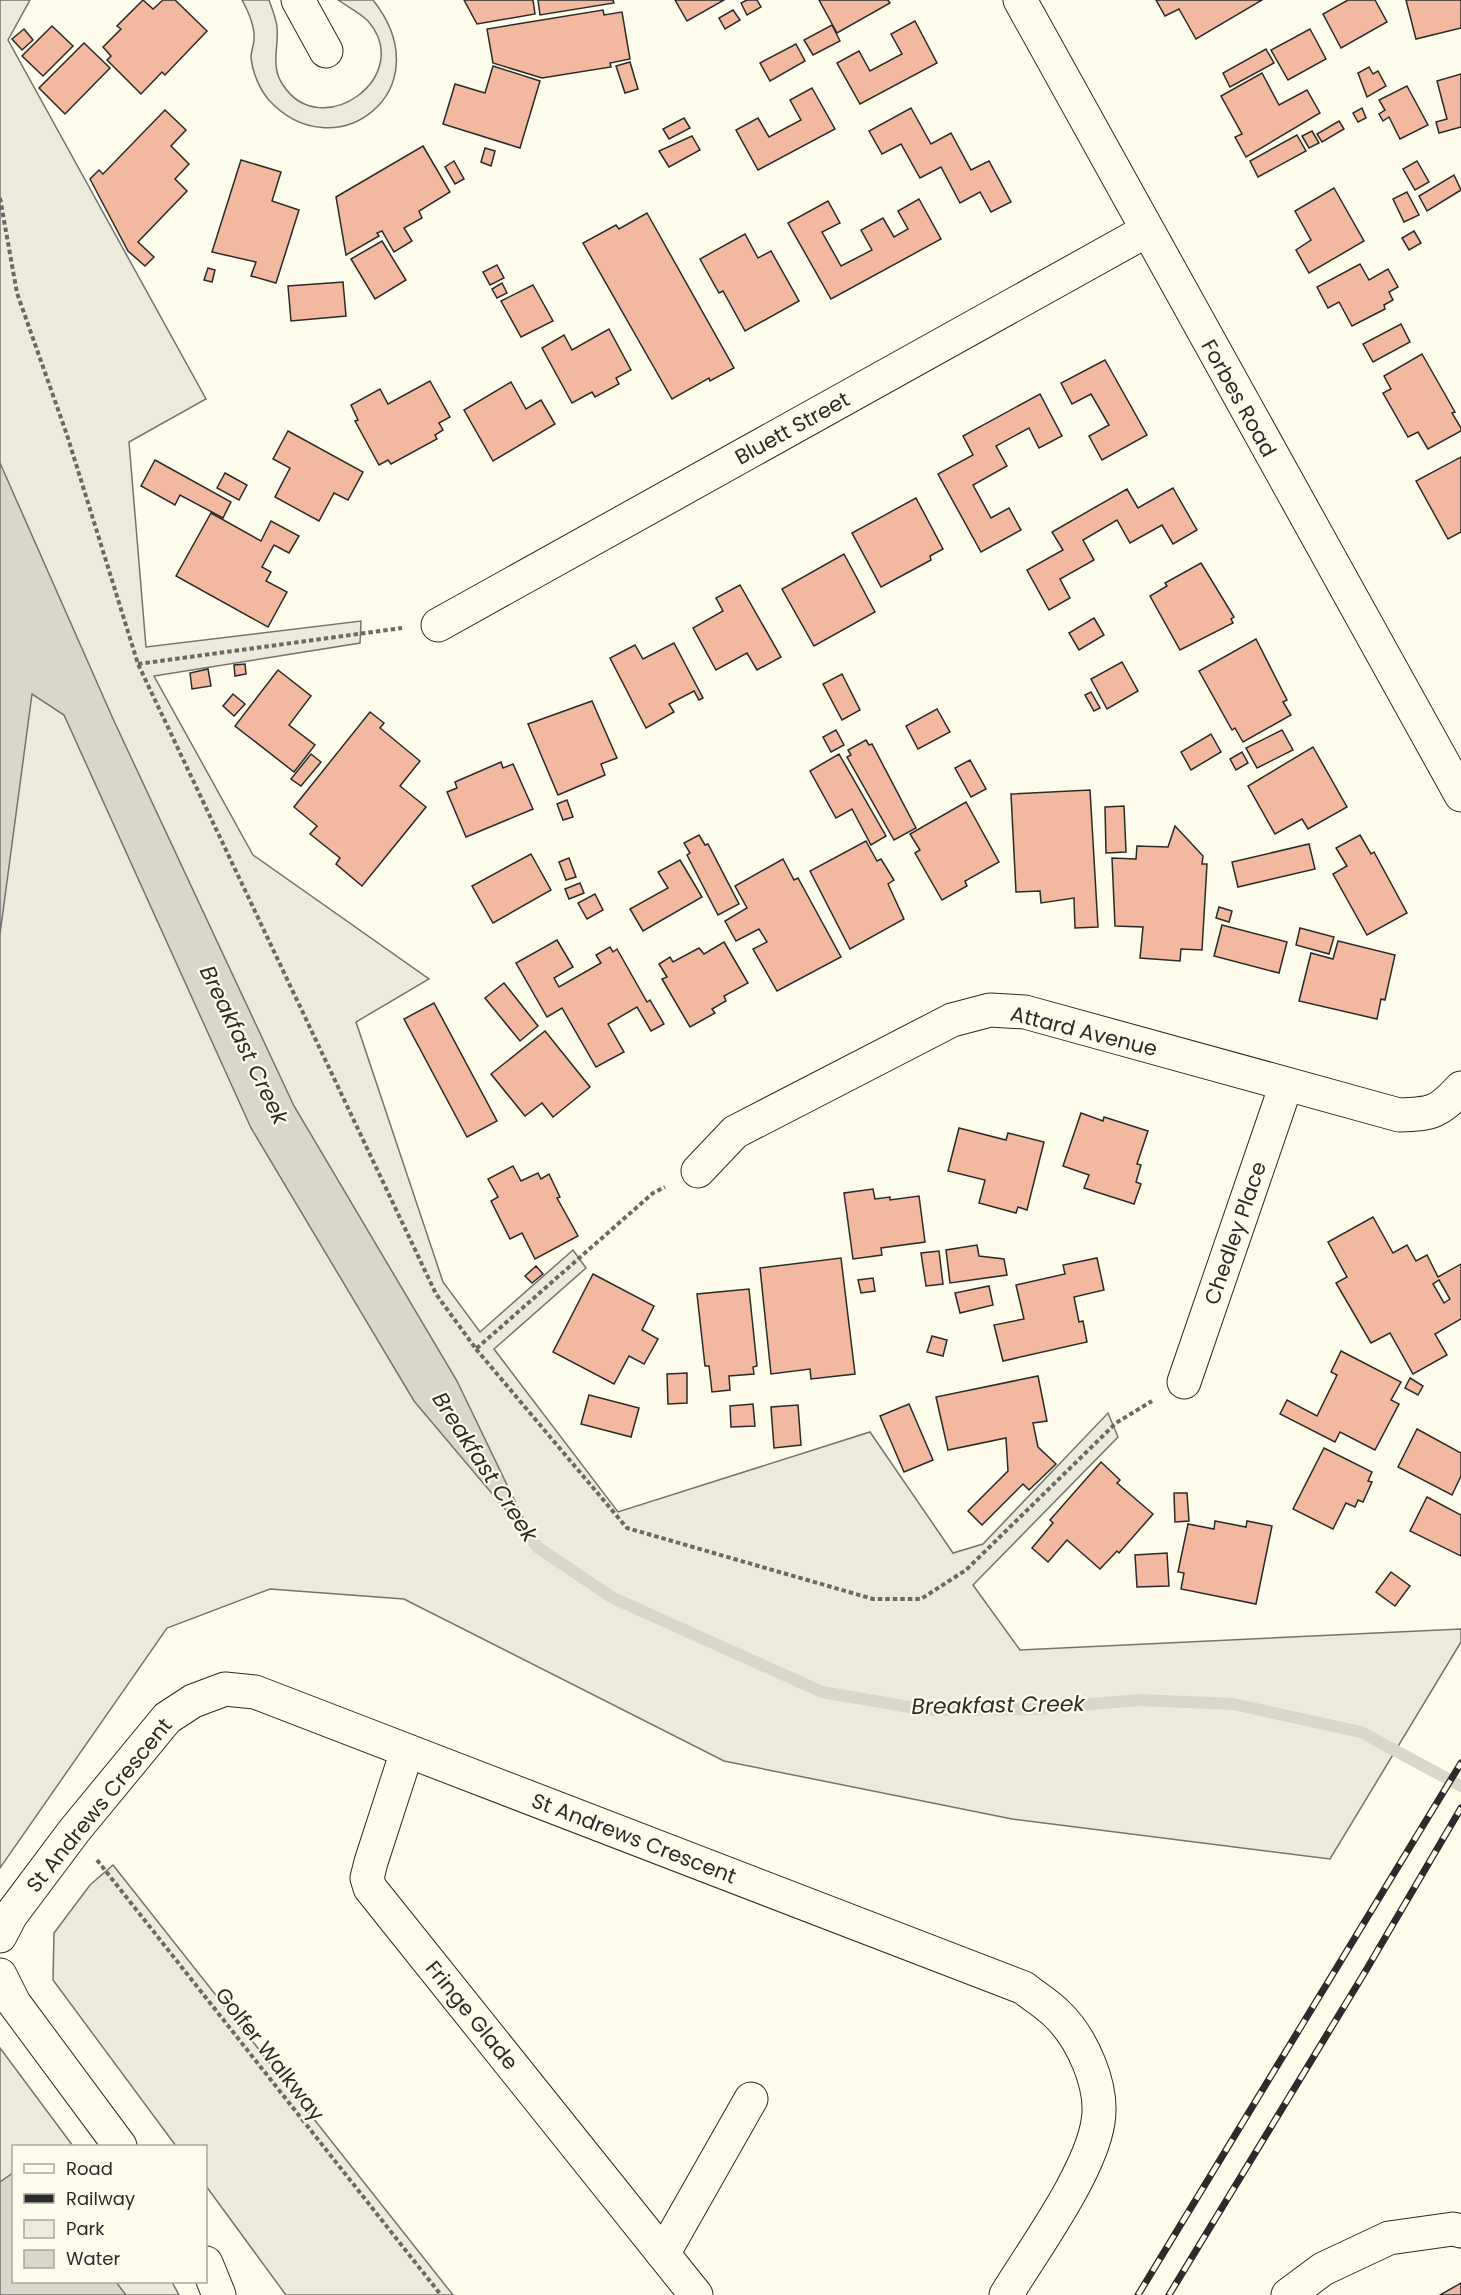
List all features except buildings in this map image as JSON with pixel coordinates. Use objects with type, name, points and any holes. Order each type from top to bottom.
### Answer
[{"type":"street","points":[[298,0],[326,51]]},
{"type":"street","name":"Forbes Road","points":[[1020,0],[1146,231],[1461,795]]},
{"type":"street","name":"Bluett Street","points":[[438,625],[1146,231]]},
{"type":"street","name":"Attard Avenue","points":[[698,1171],[735,1132],[952,1020],[990,1010],[1025,1012],[1399,1115],[1430,1114],[1449,1101],[1461,1088]]},
{"type":"street","name":"Chedley Place","points":[[1184,1382],[1286,1085]]},
{"type":"street","name":"St Andrews Crescent","points":[[0,1936],[11,1916],[74,1831],[167,1718],[193,1701],[225,1689],[255,1692],[1024,1988],[1058,2014],[1083,2048],[1095,2081],[1098,2121],[1086,2162],[1006,2295]]},
{"type":"street","name":"Fringe Glade","points":[[407,1751],[370,1862],[367,1878],[370,1888],[696,2295]]},
{"type":"street","points":[[0,1976],[14,2003],[119,2145]]},
{"type":"street","points":[[663,2254],[751,2099]]},
{"type":"street","points":[[1288,2295],[1323,2270],[1389,2238],[1453,2229],[1461,2231]]},
{"type":"street","points":[[207,2265],[219,2295]]},
{"type":"path","points":[[0,198],[17,293],[67,435],[138,664],[426,1275],[436,1294],[476,1349],[627,1528],[873,1599],[921,1599],[966,1570],[1116,1423],[1184,1382]]},
{"type":"path","points":[[138,664],[370,631]]},
{"type":"path","points":[[476,1349],[653,1193]]},
{"type":"path","name":"Golfer Walkway","points":[[74,1831],[441,2295]]},
{"type":"green space","points":[[0,0],[30,0],[8,40],[206,399],[129,442],[146,647],[361,621],[360,643],[154,676],[253,855],[429,979],[356,1022],[443,1282],[480,1332],[573,1250],[586,1268],[494,1349],[618,1512],[870,1432],[953,1553],[983,1544],[1108,1413],[1118,1437],[973,1585],[1020,1650],[1461,1629],[1461,1642],[1330,1859],[1012,1819],[724,1761],[404,1599],[270,1589],[167,1628],[0,1868]]},
{"type":"green space","points":[[242,0],[269,0],[277,27],[276,64],[279,78],[300,101],[319,108],[339,105],[358,96],[372,81],[380,62],[380,42],[368,21],[338,0],[373,0],[392,33],[396,64],[389,91],[372,111],[349,124],[322,128],[294,120],[268,99],[256,79],[251,57],[254,41],[253,29]]},
{"type":"green space","points":[[113,1865],[453,2295],[286,2295],[207,2187],[207,2145],[175,2145],[53,1980],[54,1933],[90,1885]]},
{"type":"green space","points":[[0,2048],[72,2145],[12,2145],[12,2283],[173,2283],[179,2295],[0,2295]]},
{"type":"water","points":[[0,463],[114,721],[294,1106],[457,1381],[537,1547],[414,1401],[251,1128],[64,715],[32,694],[0,934]]},
{"type":"water","points":[[12,2174],[12,2283],[117,2283],[126,2295],[0,2295],[0,2182]]},
{"type":"waterway","name":"Breakfast Creek","points":[[528,1534],[537,1547],[613,1598],[822,1692],[927,1710],[1037,1709],[1138,1700],[1233,1704],[1361,1732],[1461,1786]]},
{"type":"railway","points":[[1138,2295],[1461,1763]]},
{"type":"railway","points":[[1169,2295],[1365,1972],[1461,1808]]}]
